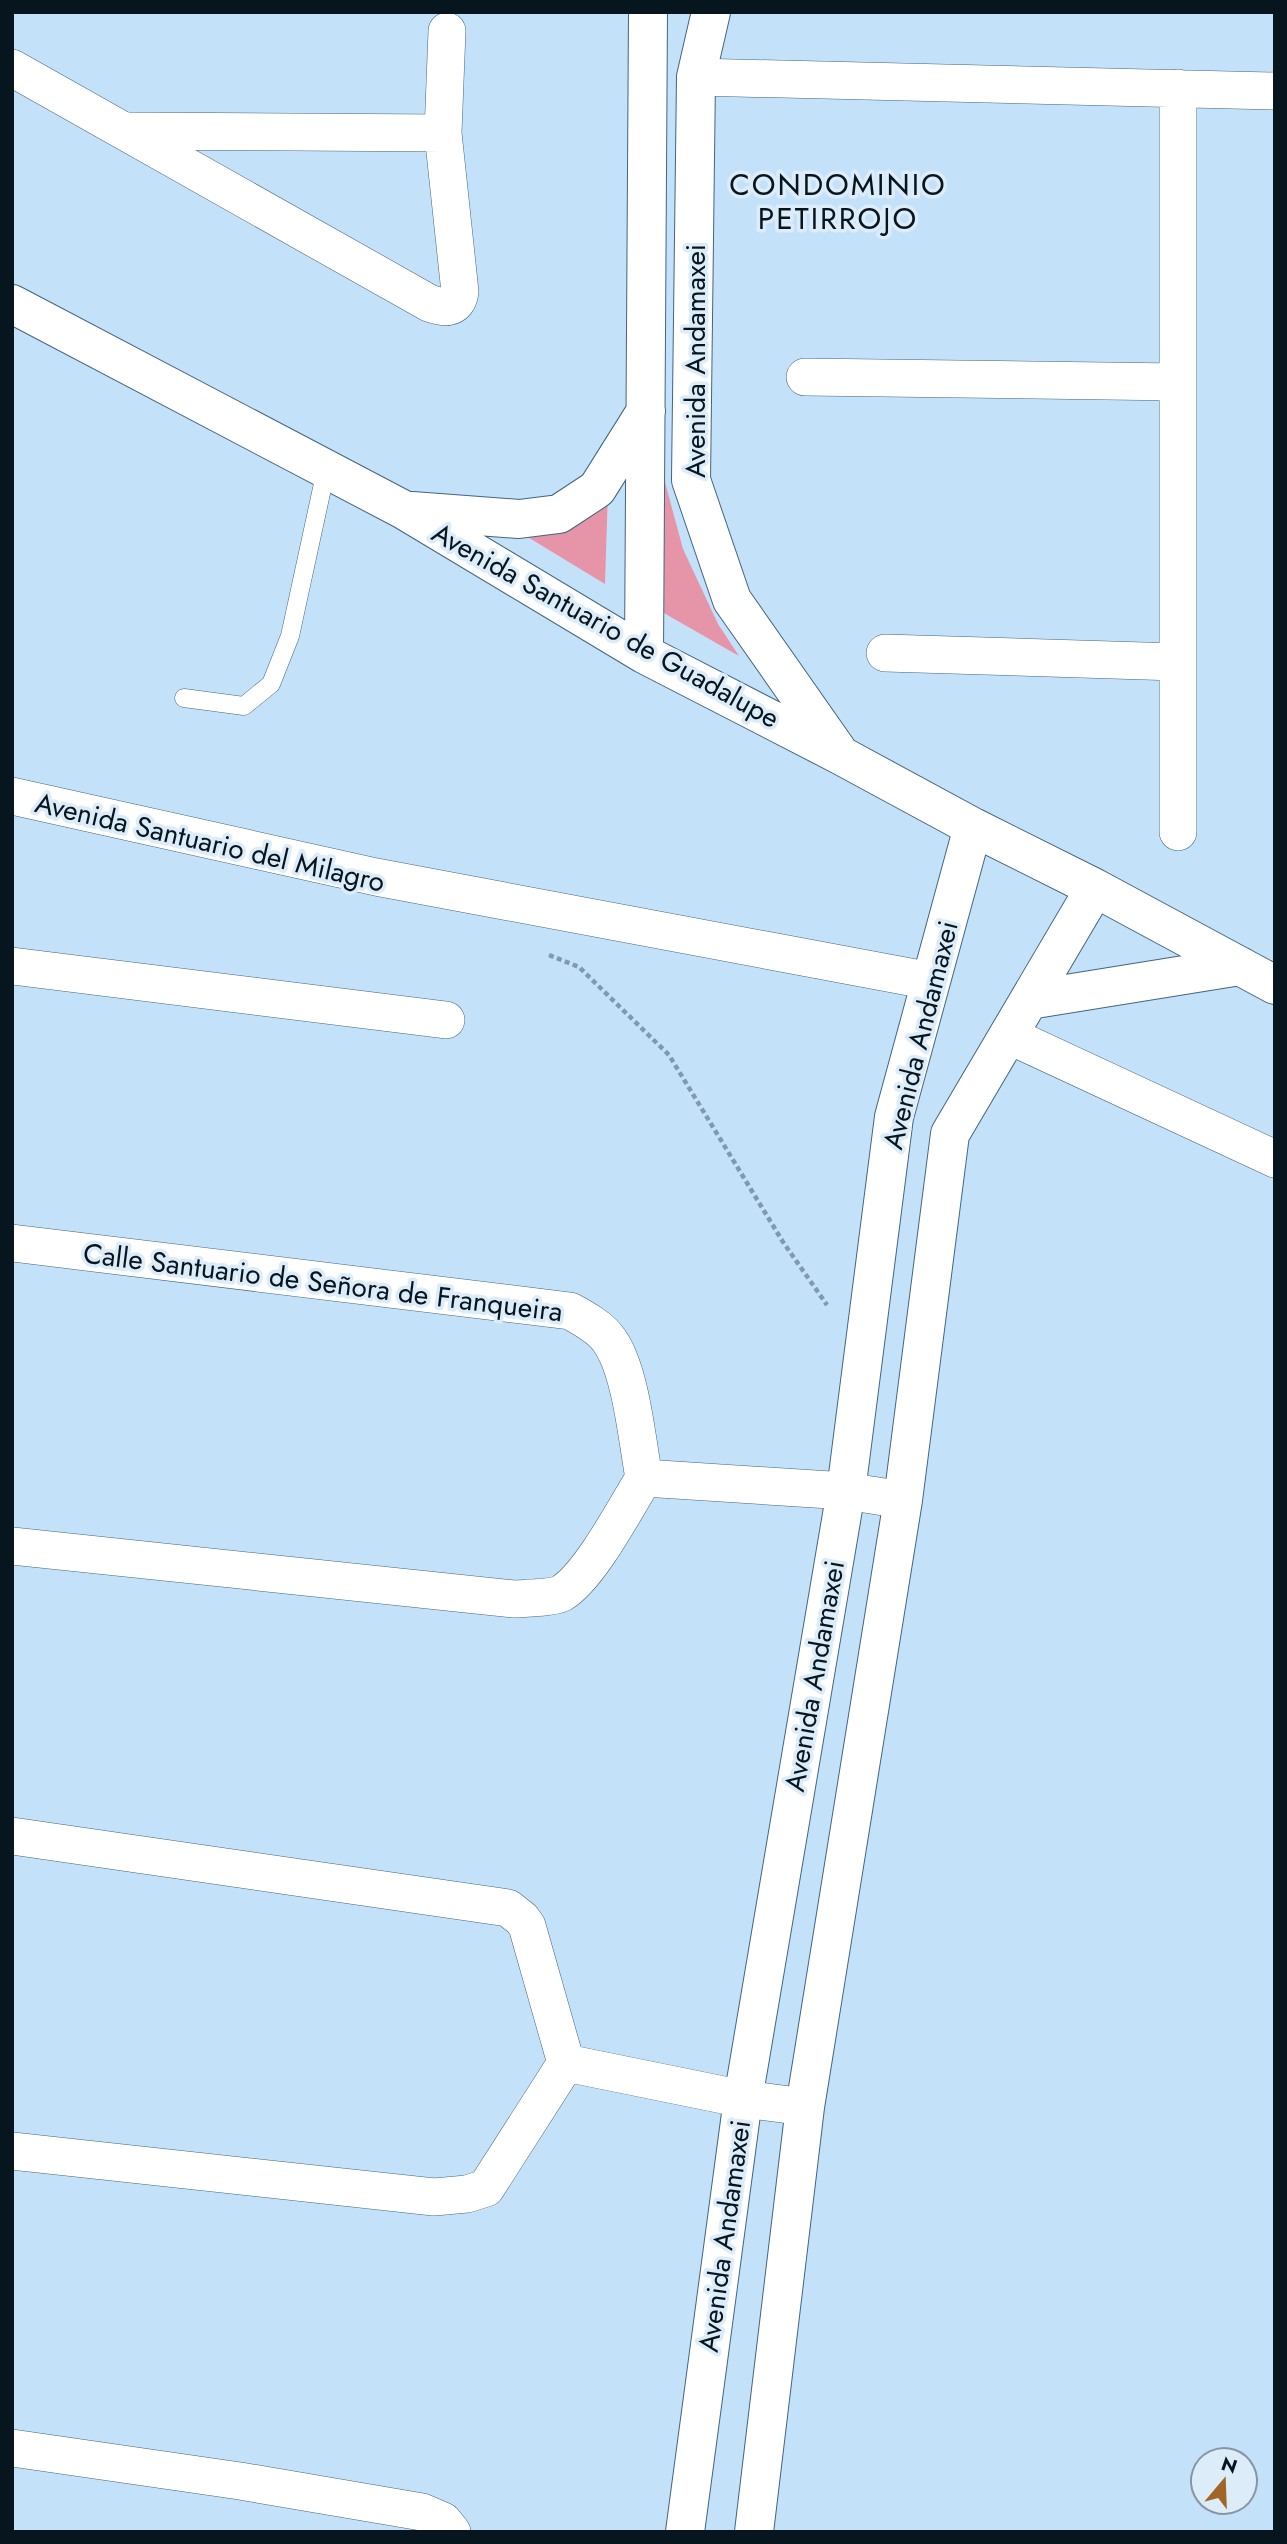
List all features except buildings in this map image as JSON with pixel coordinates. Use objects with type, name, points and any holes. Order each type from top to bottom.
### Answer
[{"type":"street","name":"Avenida Andamaxei","points":[[644,653],[648,12]]},
{"type":"street","name":"Avenida Andamaxei","points":[[711,12],[696,77],[691,480],[733,600],[840,755]]},
{"type":"street","points":[[12,68],[429,303],[444,308],[454,305],[460,297],[443,133],[447,31]]},
{"type":"street","points":[[696,77],[1275,91]]},
{"type":"street","points":[[1178,88],[1178,832]]},
{"type":"street","points":[[125,131],[443,133]]},
{"type":"street","name":"Avenida Santuario de Guadalupe","points":[[12,304],[404,510],[644,653],[1275,985]]},
{"type":"street","points":[[805,377],[1178,382]]},
{"type":"street","points":[[404,510],[519,519],[559,514],[597,489],[646,411]]},
{"type":"street","points":[[885,653],[1177,662]]},
{"type":"street","name":"Avenida Santuario del Milagro","points":[[12,796],[376,877],[931,981]]},
{"type":"street","name":"Avenida Andamaxei","points":[[685,2532],[743,2099],[846,1491],[894,1117],[973,827]]},
{"type":"street","name":"Avenida Andamaxei","points":[[754,2532],[805,2108],[903,1500],[950,1134],[1095,888]]},
{"type":"street","points":[[12,965],[446,1020]]},
{"type":"street","points":[[1029,1000],[1240,966]]},
{"type":"street","points":[[1008,1035],[1275,1160]]},
{"type":"street","name":"Calle Santuario de Señora de Franqueira","points":[[12,1243],[570,1311],[609,1339],[623,1371],[644,1478]]},
{"type":"street","points":[[12,1546],[514,1599],[561,1594],[592,1560],[644,1478],[846,1491],[903,1500]]},
{"type":"street","points":[[12,1836],[508,1908],[527,1926],[566,2063],[486,2188],[467,2194],[434,2197],[12,2151]]},
{"type":"street","points":[[566,2063],[743,2099],[805,2108]]},
{"type":"street","points":[[12,2448],[240,2481],[422,2512],[443,2521],[452,2532]]},
{"type":"lane","points":[[184,698],[244,706],[271,684],[290,636],[326,470]]},
{"type":"path","points":[[543,952],[579,968],[669,1055],[783,1242],[863,1357]]},
{"type":"shaded area","points":[[662,471],[683,549],[718,624],[739,656],[662,612]]},
{"type":"shaded area","points":[[608,490],[605,584],[521,533]]},
{"type":"district","name":"CONDOMINIO PETIRROJO","points":[[838,202]]}]
